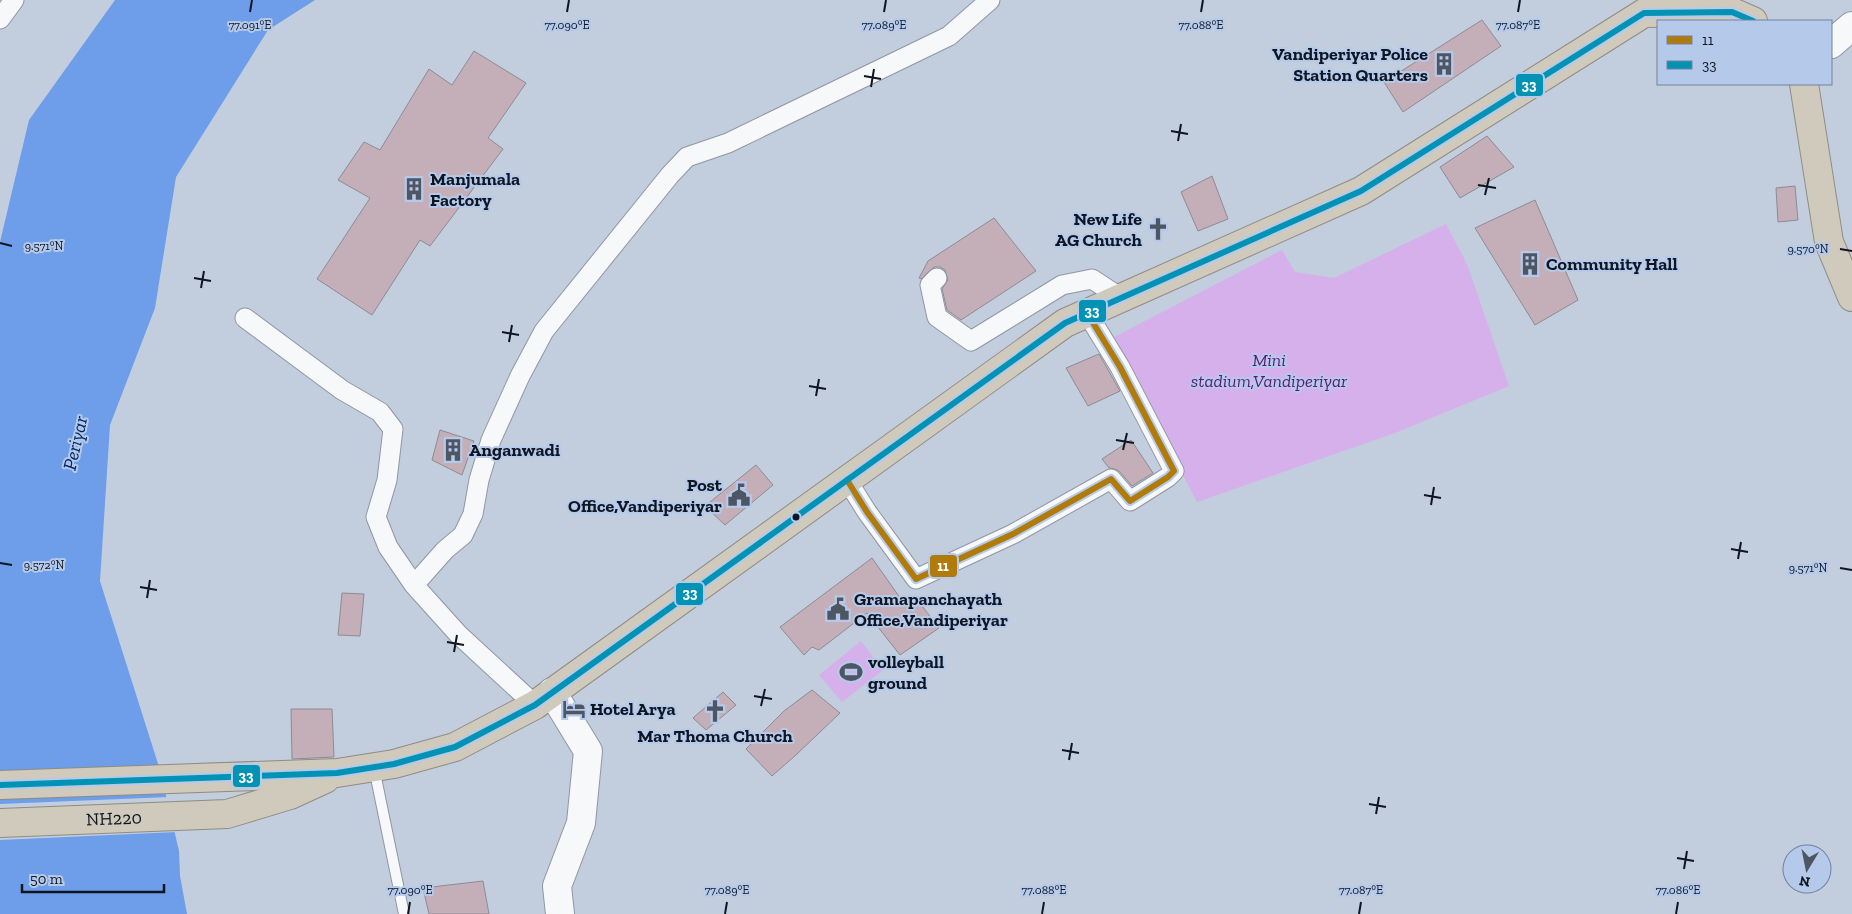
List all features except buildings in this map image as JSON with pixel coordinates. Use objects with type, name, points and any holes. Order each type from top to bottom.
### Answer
[{"type":"highway","points":[[0,785],[337,773],[394,764],[455,747],[544,699],[825,500],[847,480],[1065,323],[1361,191],[1644,13],[1743,16]]},
{"type":"highway","points":[[1804,85],[1829,242],[1852,297]]},
{"type":"highway","name":"NH220","points":[[0,822],[227,814],[290,795],[337,773]]},
{"type":"street","points":[[0,19],[14,0]]},
{"type":"street","points":[[414,585],[445,550],[463,534],[473,514],[479,480],[491,440],[520,376],[544,331],[670,175],[687,157],[728,143],[949,36],[990,0]]},
{"type":"street","points":[[1832,43],[1852,26]]},
{"type":"street","points":[[937,278],[930,285],[937,318],[971,341],[1062,286],[1092,279],[1120,298]]},
{"type":"street","points":[[847,480],[867,512],[916,579],[1013,534],[1111,479],[1130,500],[1168,477],[1174,471],[1120,367],[1087,314]]},
{"type":"street","points":[[244,318],[342,390],[380,412],[393,429],[387,480],[376,517],[388,547],[414,585],[459,635],[544,699],[588,751],[582,823],[557,886],[560,914]]},
{"type":"lane","points":[[374,767],[404,914]]},
{"type":"green space","name":"Mini stadium,Vandiperiyar","points":[[1446,224],[1467,264],[1509,386],[1395,433],[1197,502],[1112,338],[1282,250],[1295,272],[1334,278]]},
{"type":"green space","name":"volleyball ground","points":[[861,641],[883,670],[842,702],[819,675]]},
{"type":"water","name":"Periyar","points":[[115,0],[315,0],[268,30],[176,177],[155,308],[110,425],[100,581],[160,770],[179,851],[180,876],[187,914],[0,914],[0,242],[29,120]]},
{"type":"pier","points":[[169,797],[177,832],[0,840],[0,804]]},
{"type":"transit line","name":"33","points":[[0,785],[337,773],[394,764],[455,747],[535,705],[1065,323],[1361,191],[1644,13],[1732,12],[1751,20]]},
{"type":"transit line","name":"11","points":[[847,480],[867,512],[916,579],[1013,534],[1111,479],[1130,501],[1168,477],[1174,471],[1120,367],[1087,313]]},
{"type":"place","name":"Vandiperiyar Police Station Quarters","points":[[1444,64]]},
{"type":"place","name":"Manjumala Factory","points":[[414,189]]},
{"type":"place","name":"New Life AG Church","points":[[1158,229]]},
{"type":"place","name":"Community Hall","points":[[1530,264]]},
{"type":"place","name":"Anganwadi","points":[[453,450]]},
{"type":"place","name":"Post Office,Vandiperiyar","points":[[739,495]]},
{"type":"place","name":"Gramapanchayath Office,Vandiperiyar","points":[[838,609]]},
{"type":"place","name":"volleyball ground","points":[[851,672]]},
{"type":"place","name":"Hotel Arya","points":[[574,709]]},
{"type":"place","name":"Mar Thoma Church","points":[[715,711]]}]
